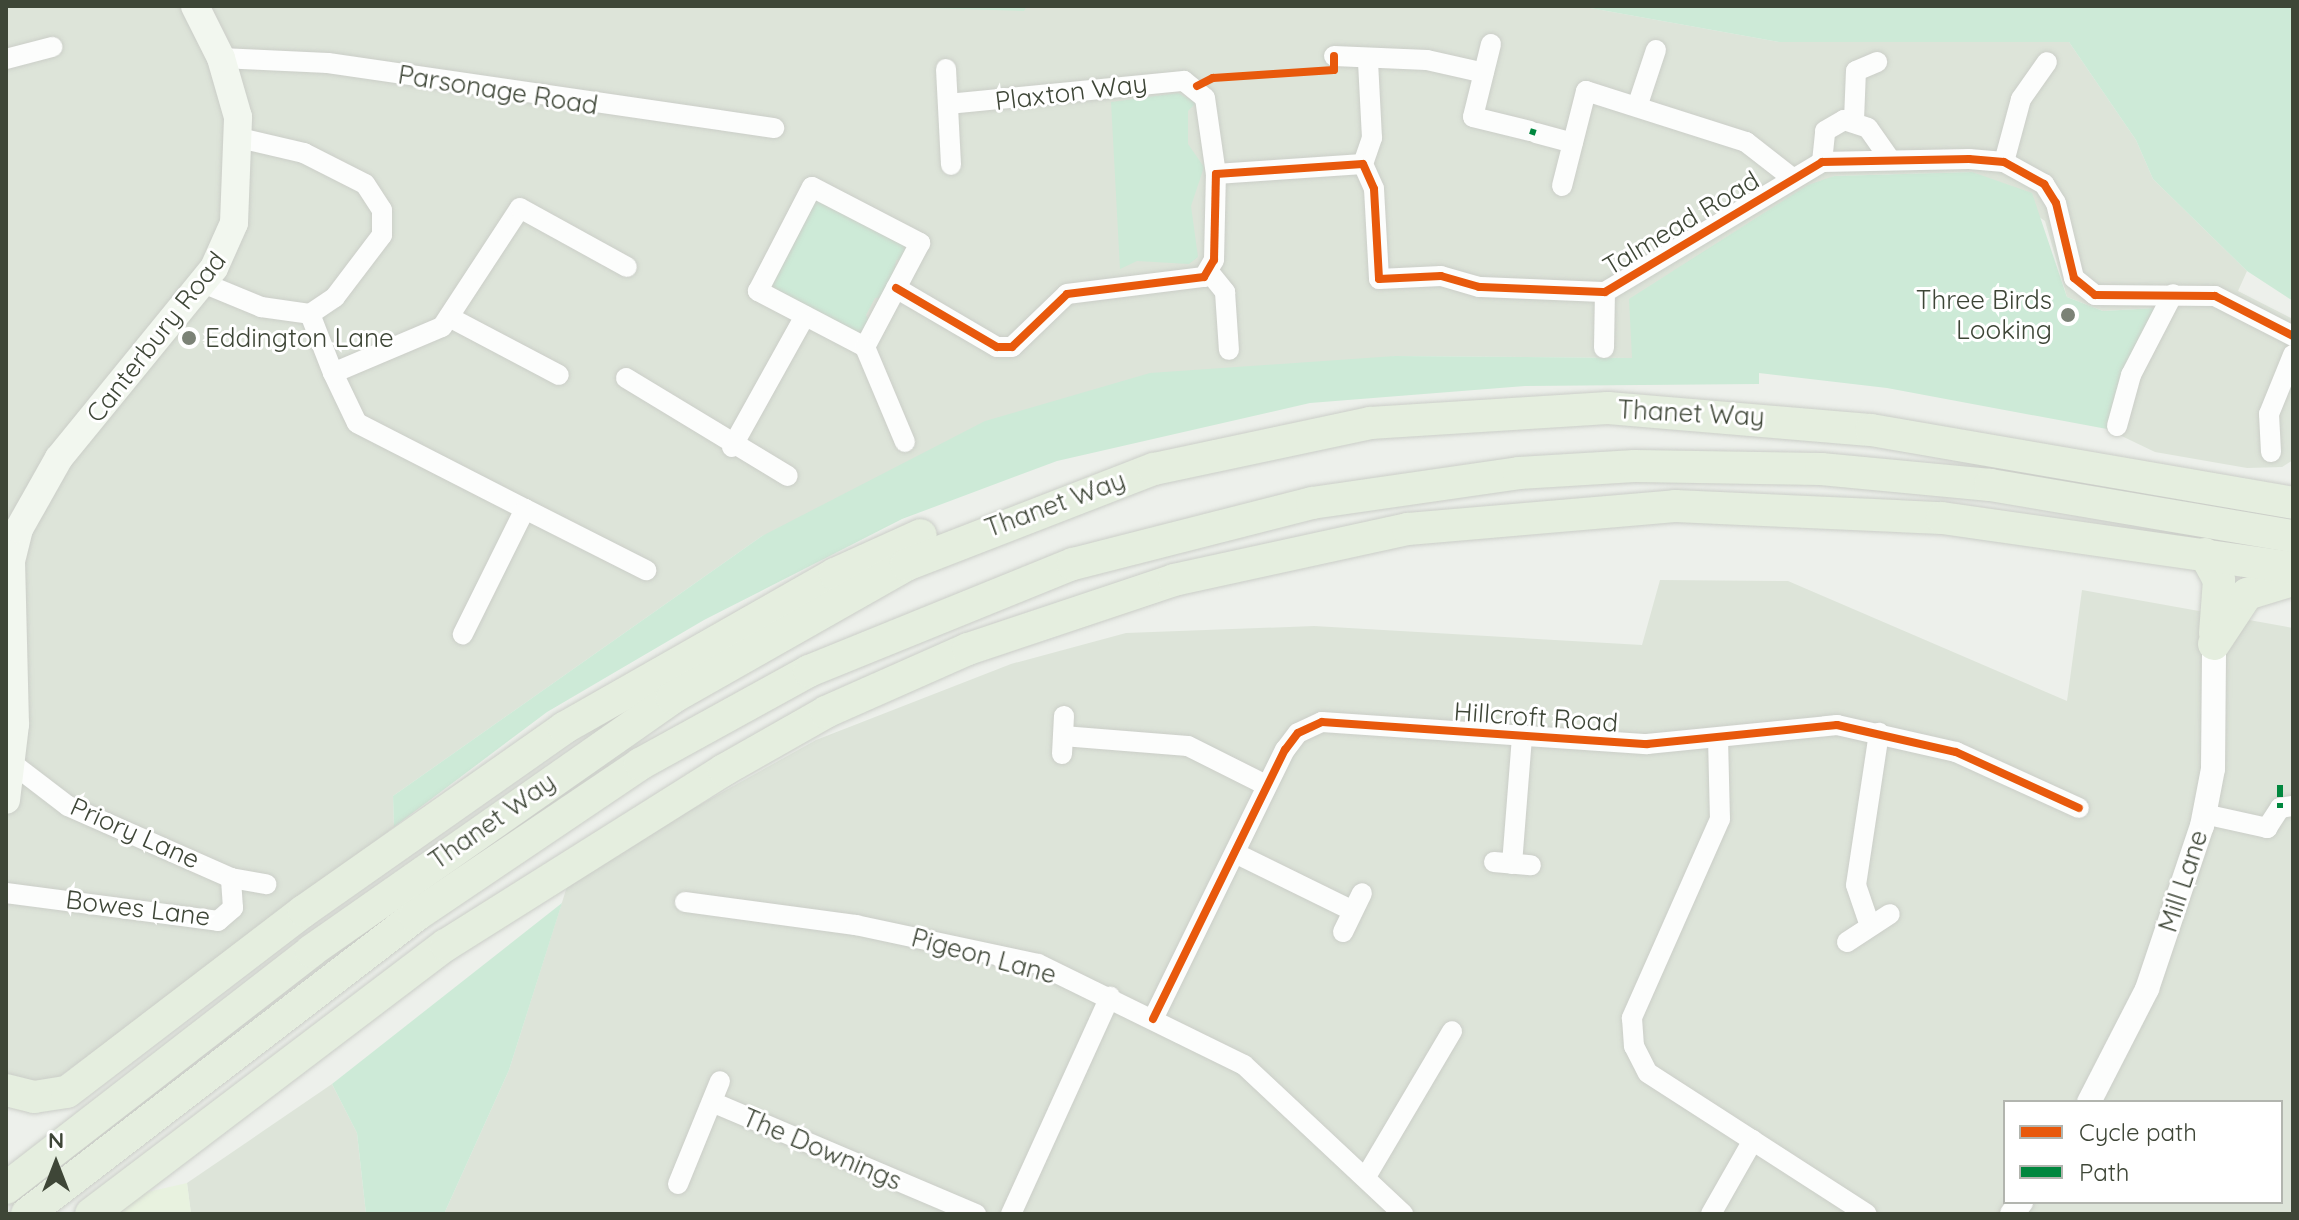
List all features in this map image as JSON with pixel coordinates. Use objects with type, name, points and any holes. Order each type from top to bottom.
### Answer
[{"type":"highway","name":"Thanet Way","points":[[6,1188],[322,942],[672,698],[864,586],[1069,497],[1211,454],[1370,423],[1608,408],[1871,430],[2293,503]]},
{"type":"highway","name":"Thanet Way","points":[[27,1214],[405,923],[640,764],[809,671],[1073,564],[1312,503],[1519,473],[1635,466],[1821,469],[1990,485],[2293,536]]},
{"type":"highway","points":[[6,1090],[67,1092],[494,775],[662,668],[898,545],[1023,495],[1069,497]]},
{"type":"highway","points":[[91,1214],[227,1106],[459,936],[785,734],[968,649],[1174,580],[1408,529],[1675,506],[1927,517],[2293,568]]},
{"type":"highway","points":[[2205,554],[2221,591],[2214,644]]},
{"type":"highway","points":[[2214,644],[2247,594],[2293,580]]},
{"type":"highway","points":[[169,1184],[178,1161],[227,1106]]},
{"type":"main road","name":"Canterbury Road","points":[[6,800],[13,764],[8,618],[11,561],[33,498],[203,283],[234,223],[240,138],[221,58],[195,6]]},
{"type":"street","points":[[1491,44],[1473,117],[1573,143]]},
{"type":"street","points":[[6,59],[52,47]]},
{"type":"street","points":[[1638,104],[1656,50]]},
{"type":"street","points":[[1334,56],[1368,62],[1427,60],[1484,73]]},
{"type":"street","name":"Parsonage Road","points":[[221,58],[328,63],[774,128]]},
{"type":"street","points":[[1229,350],[1225,292],[1209,272],[1216,174],[1363,164],[1372,138],[1368,62]]},
{"type":"street","points":[[1877,62],[1856,71],[1854,120],[1889,158]]},
{"type":"street","points":[[2004,162],[2021,99],[2047,62]]},
{"type":"street","points":[[946,69],[951,165]]},
{"type":"street","name":"Plaxton Way","points":[[948,104],[1184,81],[1205,98],[1216,174]]},
{"type":"street","points":[[1562,186],[1586,91],[1638,104],[1746,142],[1792,178]]},
{"type":"street","points":[[1822,162],[1825,131],[1854,120]]},
{"type":"street","points":[[203,283],[261,307],[310,314],[335,297],[375,247],[382,210],[365,184],[330,164],[240,138]]},
{"type":"street","name":"Talmead Road","points":[[1363,164],[1374,189],[1379,279],[1441,276],[1479,287],[1605,292],[1822,162],[1889,158],[2004,162],[2044,184],[2056,203],[2080,286],[2095,295],[2215,296],[2293,336]]},
{"type":"street","points":[[865,347],[920,243],[812,187],[758,291],[865,347],[905,442]]},
{"type":"street","points":[[333,373],[449,317],[520,208],[627,267]]},
{"type":"street","points":[[896,288],[1004,348],[1023,341],[1038,316],[1067,294],[1192,281],[1209,272]]},
{"type":"street","name":"Talmead Road","points":[[1604,348],[1605,292]]},
{"type":"street","points":[[2117,426],[2131,375],[2173,294]]},
{"type":"street","points":[[310,314],[357,423],[646,570]]},
{"type":"street","points":[[732,447],[805,316]]},
{"type":"street","points":[[449,317],[559,375]]},
{"type":"street","points":[[2271,452],[2269,414],[2293,355]]},
{"type":"street","points":[[626,378],[732,447],[788,476]]},
{"type":"street","points":[[463,634],[525,509]]},
{"type":"street","name":"Mill Lane","points":[[2090,1100],[2147,989],[2204,814],[2213,769],[2214,644]]},
{"type":"street","name":"Hillcroft Road","points":[[1153,1019],[1266,785],[1298,733],[1322,722],[1647,744],[1718,738],[1783,725],[1879,733],[1956,752],[2079,808]]},
{"type":"street","points":[[1870,926],[1856,885],[1879,733]]},
{"type":"street","points":[[1063,735],[1188,746],[1266,785]]},
{"type":"street","points":[[1512,864],[1522,736]]},
{"type":"street","points":[[1718,738],[1720,819],[1632,1018],[1634,1046],[1648,1073],[1867,1214]]},
{"type":"street","name":"Priory Lane","points":[[13,764],[68,806],[231,878],[266,884]]},
{"type":"street","points":[[2204,814],[2267,828],[2280,808],[2293,806]]},
{"type":"street","points":[[1235,853],[1357,902],[1343,932]]},
{"type":"street","name":"Bowes Lane","points":[[6,893],[218,921],[233,908],[231,878]]},
{"type":"street","name":"Pigeon Lane","points":[[685,902],[994,953],[1110,997],[1244,1065],[1367,1175],[1403,1214]]},
{"type":"street","points":[[1847,942],[1890,914]]},
{"type":"street","points":[[1011,1214],[1110,997]]},
{"type":"street","points":[[1367,1175],[1452,1031]]},
{"type":"street","name":"The Downings","points":[[678,1184],[720,1081]]},
{"type":"street","name":"The Downings","points":[[712,1102],[976,1214]]},
{"type":"street","points":[[1711,1214],[1753,1140]]},
{"type":"shaded area","points":[[6,6],[1579,6],[1779,42],[2069,42],[2136,140],[2153,179],[2247,271],[2238,291],[2293,319],[2293,460],[2282,467],[2247,468],[2155,452],[2107,429],[2116,391],[2155,308],[2103,311],[2067,297],[2045,221],[1972,172],[1834,176],[1766,212],[1632,358],[1395,356],[762,536],[393,796],[394,827],[148,1012],[59,1077],[6,1095]]},
{"type":"shaded area","points":[[862,6],[1027,6],[1024,11]]},
{"type":"shaded area","points":[[1579,6],[2293,6],[2293,301],[2247,271],[2153,179],[2136,140],[2069,42],[1779,42]]},
{"type":"shaded area","points":[[1178,93],[1196,103],[1188,111],[1188,144],[1204,167],[1191,206],[1198,257],[1189,264],[1137,261],[1120,269],[1111,102]]},
{"type":"shaded area","points":[[1972,172],[2032,193],[2067,297],[2103,311],[2155,308],[2116,391],[2107,429],[1887,388],[1759,373],[1759,384],[1525,386],[1310,403],[1057,461],[902,519],[704,620],[547,712],[394,827],[393,796],[762,536],[985,421],[1150,373],[1395,356],[1632,358],[1629,299],[1808,185],[1834,176]]},
{"type":"shaded area","points":[[812,187],[920,243],[912,258],[896,260],[891,297],[875,298],[866,315],[874,330],[865,347],[758,289]]},
{"type":"shaded area","points":[[1660,580],[1788,581],[2067,701],[2082,590],[2293,628],[2293,1214],[444,1214],[509,1070],[570,877],[816,740],[1011,664],[1126,633],[1314,626],[1642,645]]},
{"type":"shaded area","points":[[562,903],[509,1070],[444,1214],[366,1214],[357,1133],[332,1084]]},
{"type":"shaded area","points":[[332,1084],[357,1133],[366,1214],[191,1214],[187,1183]]},
{"type":"shaded area","points":[[187,1183],[191,1214],[115,1214],[143,1193]]},
{"type":"marked path","points":[[1530,131],[1536,133]]},
{"type":"marked path","points":[[2280,785],[2280,808]]},
{"type":"cycle path","points":[[1197,86],[1213,78],[1334,70],[1334,56]]},
{"type":"cycle path","points":[[896,288],[997,347],[1012,347],[1067,294],[1204,277],[1214,260],[1216,174],[1363,164],[1374,189],[1379,279],[1441,276],[1479,287],[1605,292],[1822,162],[1969,159],[2004,162],[2044,184],[2056,203],[2074,278],[2095,295],[2215,296],[2293,336]]},
{"type":"cycle path","points":[[1153,1019],[1285,750],[1298,733],[1322,722],[1647,744],[1837,725],[1956,752],[2079,808]]},
{"type":"place","name":"Three Birds Looking","points":[[2068,315]]},
{"type":"place","name":"Eddington Lane","points":[[189,338]]}]
